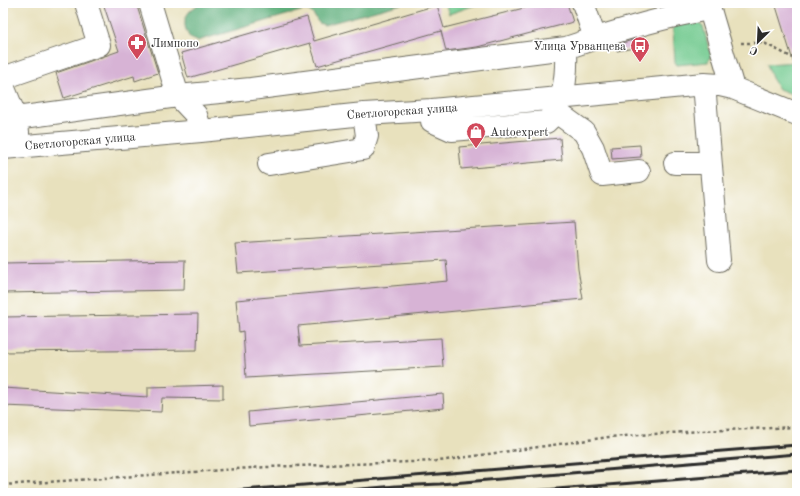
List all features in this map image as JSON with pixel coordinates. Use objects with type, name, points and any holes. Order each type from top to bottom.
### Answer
[{"type":"street","points":[[3,78],[99,45],[86,3]]},
{"type":"street","points":[[150,3],[178,96],[196,115],[201,131]]},
{"type":"street","points":[[583,3],[594,38]]},
{"type":"street","points":[[16,118],[178,96],[251,89],[566,48],[594,38],[709,6],[733,88]]},
{"type":"street","points":[[566,48],[567,69],[558,104],[584,132],[593,148],[602,174],[639,171]]},
{"type":"street","points":[[704,84],[710,163],[714,187],[719,260]]},
{"type":"street","name":"Светлогорская улица","points":[[11,148],[201,131],[364,114],[558,104],[704,84],[733,88],[797,114]]},
{"type":"street","points":[[3,86],[16,118],[11,148]]},
{"type":"street","points":[[270,164],[363,149],[367,136],[364,114]]},
{"type":"street","points":[[675,163],[710,163]]},
{"type":"path","points":[[741,43],[764,43],[797,60]]},
{"type":"path","points":[[3,485],[266,467],[439,461],[609,437],[797,427]]},
{"type":"green space","points":[[202,3],[405,3],[324,25],[319,23],[309,11],[304,10],[197,41],[190,38],[186,31],[185,20],[191,10]]},
{"type":"green space","points":[[445,3],[481,3],[449,14]]},
{"type":"green space","points":[[697,21],[703,26],[711,56],[708,62],[677,65],[675,62],[673,29],[675,26]]},
{"type":"green space","points":[[797,62],[797,96],[779,89],[772,78],[767,64]]},
{"type":"building","points":[[103,3],[136,3],[158,73],[135,81],[134,76],[64,98],[56,73],[119,51]]},
{"type":"building","points":[[544,3],[567,3],[573,22],[477,47],[446,51],[441,31],[317,66],[310,43],[188,78],[181,53],[307,17],[314,41],[437,5],[444,28]]},
{"type":"building","points":[[775,3],[797,3],[797,64],[794,64]]},
{"type":"building","points":[[639,38],[641,47],[617,51],[616,45]]},
{"type":"building","points":[[560,138],[562,160],[461,169],[459,147]]},
{"type":"building","points":[[640,145],[641,157],[612,159],[611,147]]},
{"type":"building","points":[[574,222],[578,269],[583,299],[298,326],[300,346],[441,338],[443,367],[246,378],[243,331],[239,332],[236,300],[448,281],[446,260],[238,273],[235,243]]},
{"type":"building","points":[[185,260],[184,290],[3,293],[3,263]]},
{"type":"building","points":[[198,314],[197,350],[3,352],[3,317]]},
{"type":"building","points":[[223,385],[223,399],[162,398],[161,412],[3,406],[3,388],[148,397],[148,387]]},
{"type":"building","points":[[443,394],[444,408],[249,426],[248,412]]},
{"type":"railway","points":[[205,493],[797,445]]},
{"type":"railway","points":[[314,493],[797,454]]},
{"type":"railway","points":[[506,493],[797,470]]},
{"type":"railway","points":[[588,493],[602,489]]},
{"type":"place","name":"Лимпопо","points":[[137,60]]},
{"type":"place","name":"Улица Урванцева","points":[[640,63]]},
{"type":"place","name":"Autoexpert","points":[[476,149]]}]
